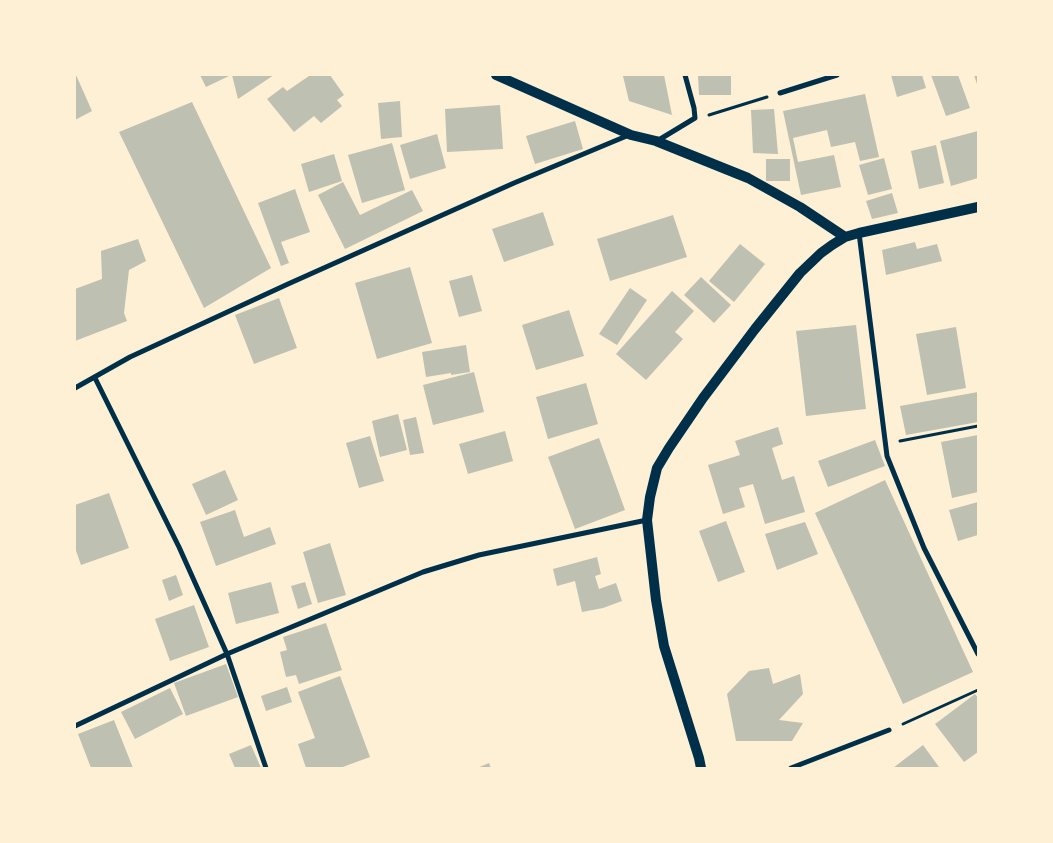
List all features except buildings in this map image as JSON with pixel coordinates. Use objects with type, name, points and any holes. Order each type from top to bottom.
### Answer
[{"type":"main road","points":[[496,75],[630,135],[656,142],[748,178],[800,207],[845,237]]},
{"type":"main road","points":[[701,768],[664,646],[656,600],[647,520],[657,468],[703,398],[755,329],[800,273],[832,244],[845,237],[978,207]]},
{"type":"street","points":[[656,142],[695,118],[685,75]]},
{"type":"street","points":[[780,94],[837,75]]},
{"type":"street","points":[[75,388],[130,357],[280,288],[514,183],[630,135]]},
{"type":"street","points":[[859,234],[885,444],[889,462],[924,548],[978,654]]},
{"type":"street","points":[[95,378],[179,548],[227,654],[266,768]]},
{"type":"street","points":[[75,726],[227,654],[423,572],[479,555],[647,520]]},
{"type":"street","points":[[791,768],[889,730]]},
{"type":"path","points":[[695,118],[780,94]]},
{"type":"path","points":[[885,444],[978,426]]},
{"type":"path","points":[[889,730],[978,690]]}]
